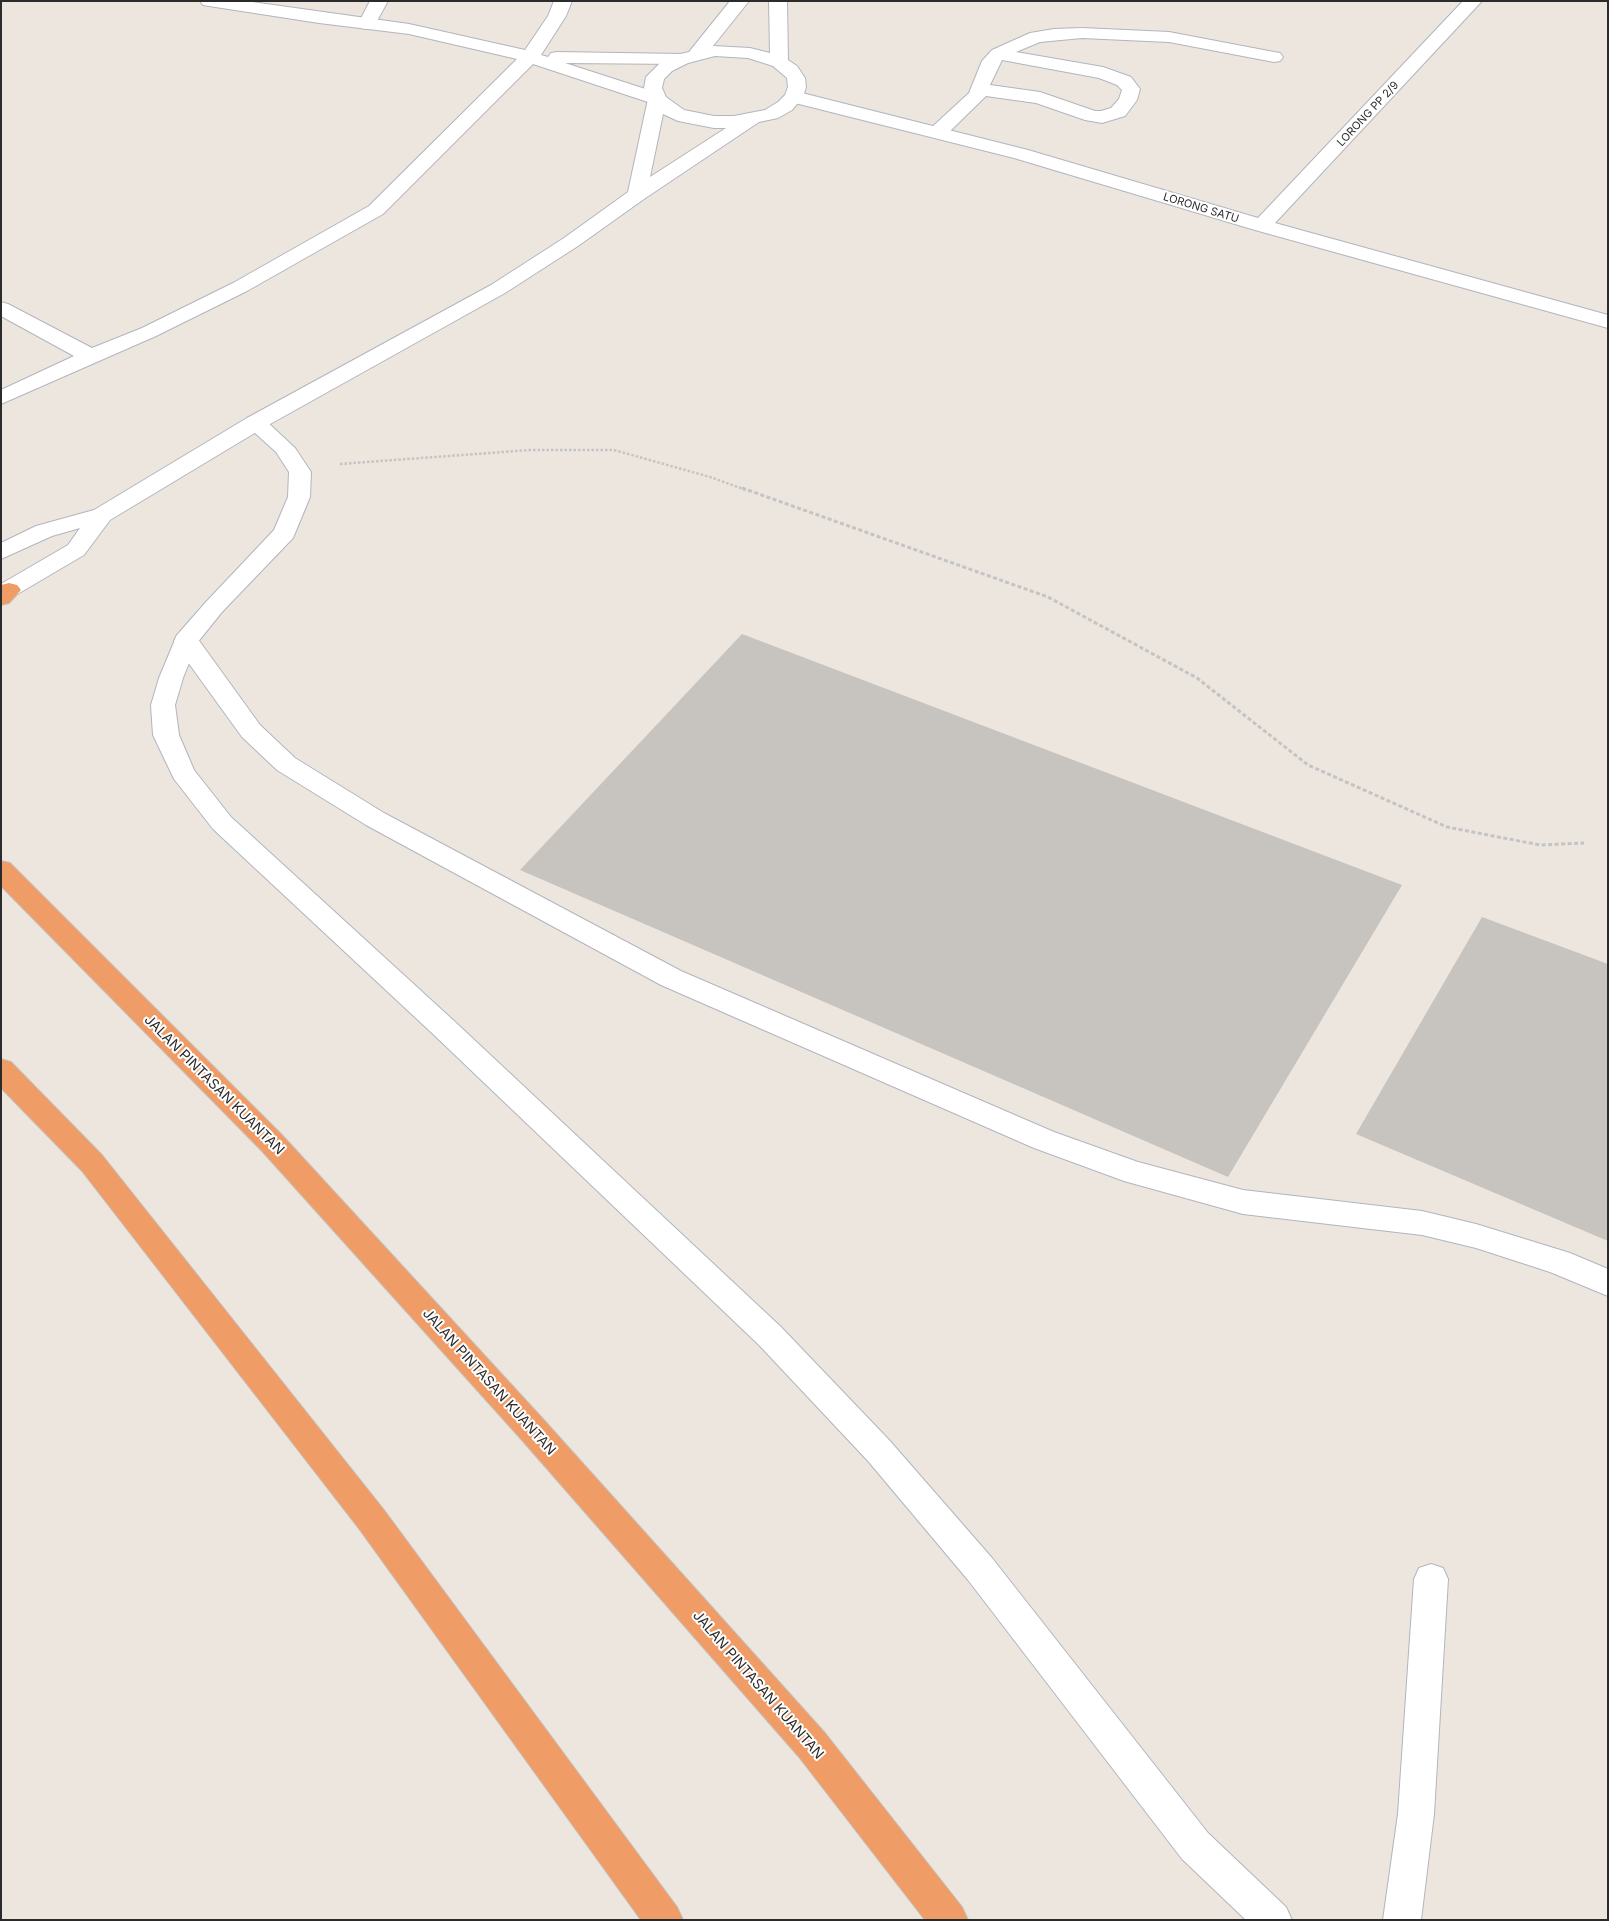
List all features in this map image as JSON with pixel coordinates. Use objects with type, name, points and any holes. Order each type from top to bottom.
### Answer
[{"type":"highway","name":"JALAN PINTASAN KUANTAN","points":[[1,870],[272,1143],[526,1422],[812,1745],[949,1920]]},
{"type":"highway","points":[[1,1070],[92,1163],[372,1520],[664,1920]]},
{"type":"street","points":[[367,24],[379,1]]},
{"type":"street","points":[[1,398],[91,356],[149,332],[240,287],[376,210],[530,57],[557,16],[563,1]]},
{"type":"street","points":[[530,57],[690,56],[715,51],[750,52],[779,62],[790,70],[796,78],[797,88],[794,97],[785,106],[771,114],[734,122],[696,120],[678,115],[666,108],[657,99],[653,88],[656,77],[666,67],[690,56],[740,1]]},
{"type":"street","points":[[778,1],[779,62]]},
{"type":"street","name":"LORONG PP 2/9","points":[[1262,226],[1473,1]]},
{"type":"street","points":[[212,2],[438,34],[530,57],[657,99]]},
{"type":"street","points":[[938,132],[967,105],[979,90],[991,61],[998,54],[1036,37],[1082,33],[1169,37],[1274,58]]},
{"type":"street","points":[[979,90],[1040,98],[1092,116],[1102,116],[1118,112],[1128,100],[1130,89],[1124,81],[1117,78],[1095,72],[998,54]]},
{"type":"street","name":"LORONG SATU","points":[[794,97],[1021,154],[1262,226],[1608,322]]},
{"type":"street","points":[[637,195],[657,99]]},
{"type":"street","points":[[1,552],[44,531],[102,515],[255,423],[498,289],[571,242],[637,195],[752,119]]},
{"type":"street","points":[[1,308],[91,356]]},
{"type":"street","points":[[255,423],[284,448],[300,472],[299,497],[286,532],[214,607],[186,641],[162,705],[166,735],[183,773],[222,823],[444,1027],[770,1336],[879,1451],[980,1569],[1195,1846],[1273,1920]]},
{"type":"street","points":[[4,594],[76,550],[102,515]]},
{"type":"street","points":[[186,641],[251,731],[286,764],[375,819],[671,978],[1044,1140],[1134,1172],[1243,1202],[1422,1224],[1476,1236],[1560,1262],[1608,1283]]},
{"type":"street","points":[[1402,1920],[1416,1814],[1431,1579]]},
{"type":"path","points":[[298,469],[426,456],[530,450],[614,450],[710,477],[1048,597],[1197,678],[1308,765],[1447,827],[1540,845],[1584,843]]},
{"type":"building","points":[[742,634],[1402,885],[1228,1177],[520,870]]},
{"type":"building","points":[[1482,917],[1608,964],[1608,1241],[1356,1134]]}]
